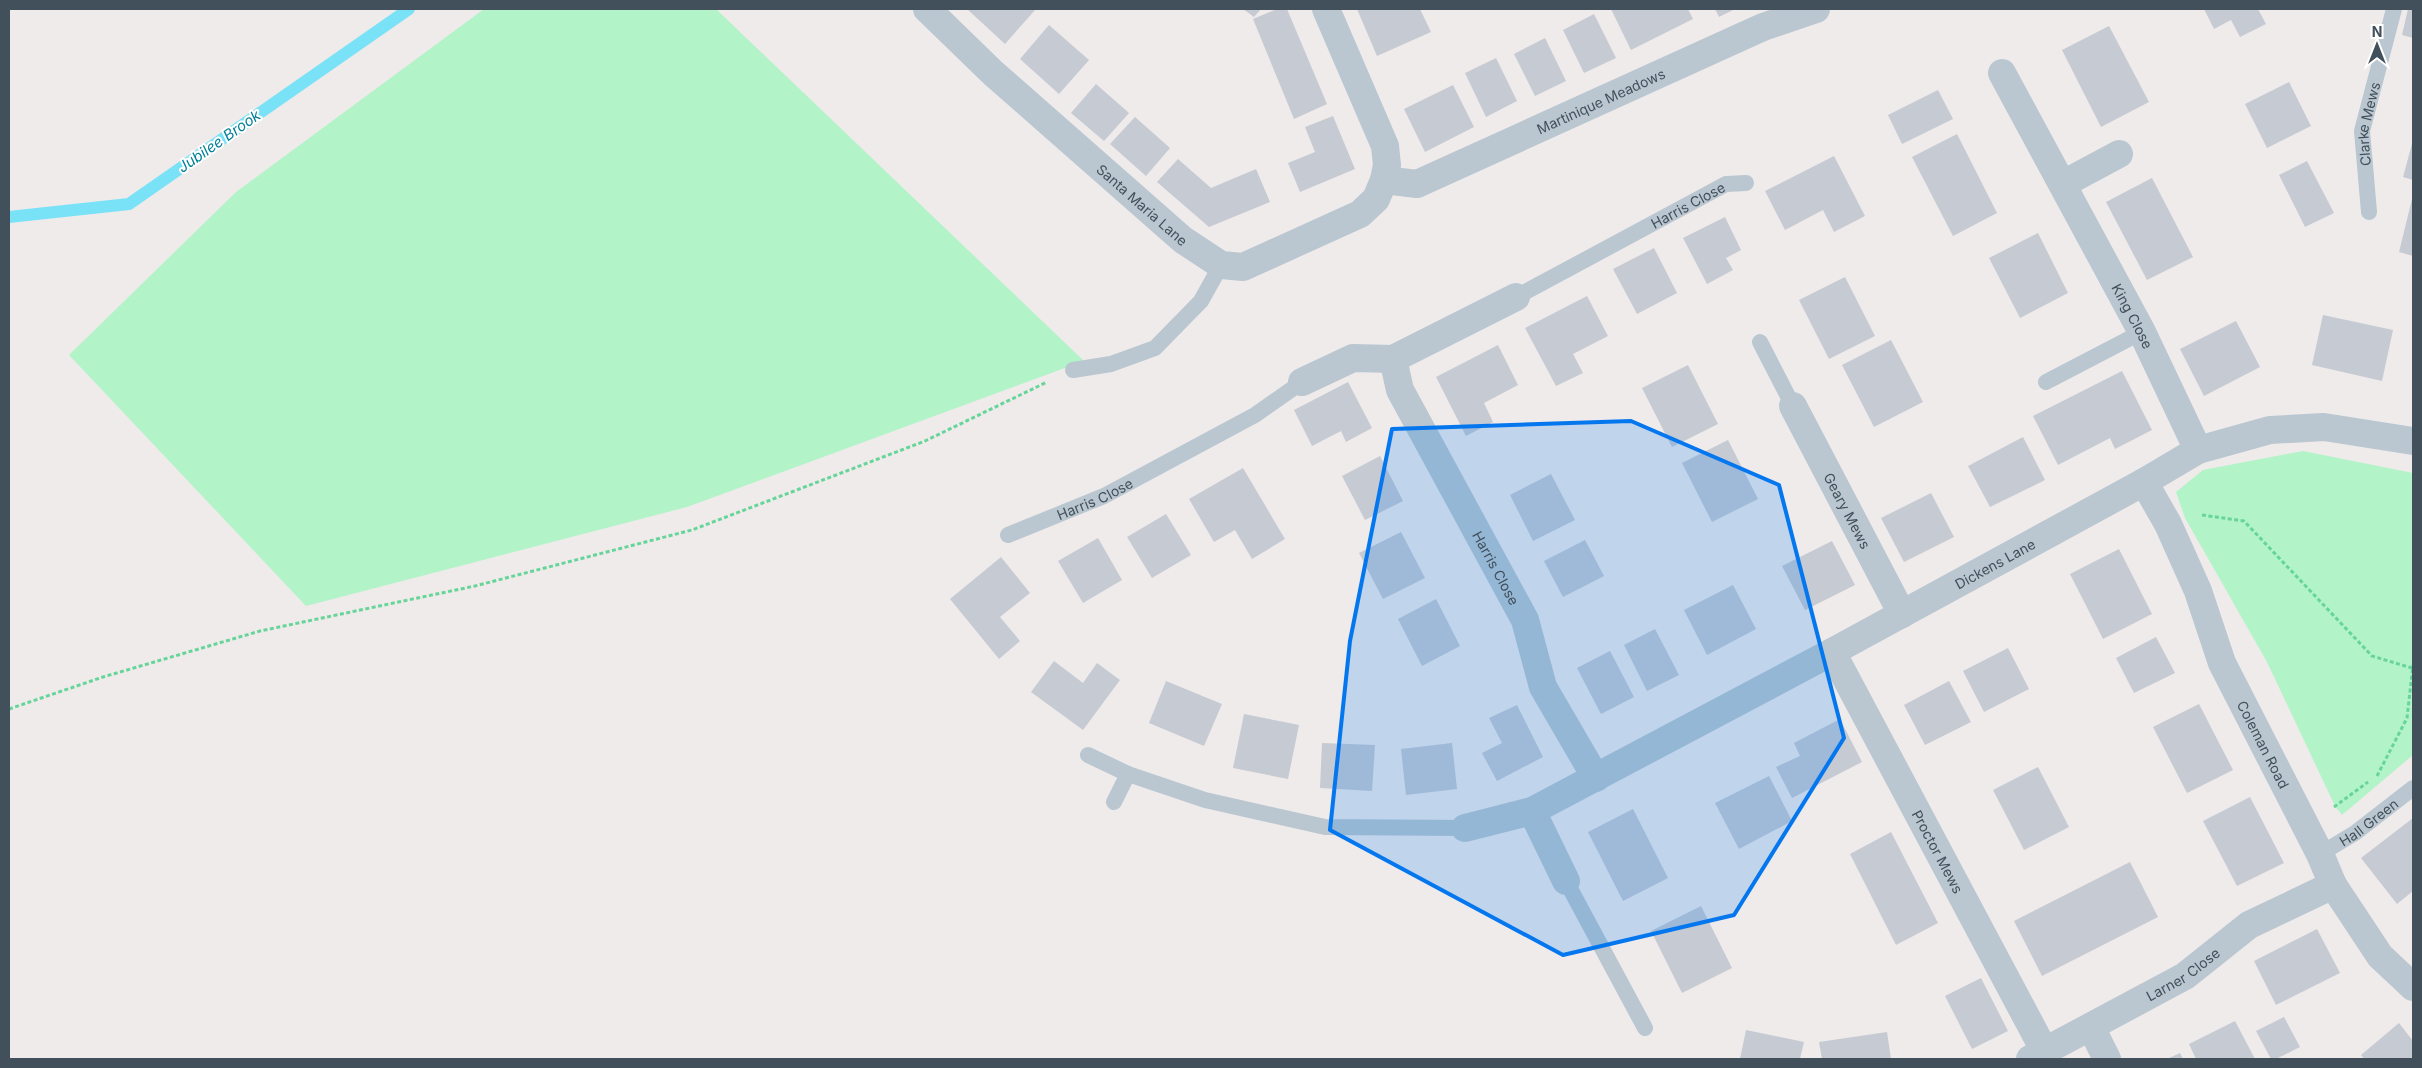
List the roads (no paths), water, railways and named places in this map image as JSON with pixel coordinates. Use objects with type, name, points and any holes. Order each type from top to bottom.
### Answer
[{"type":"street","name":"Santa Maria Lane","points":[[927,9],[993,73],[1182,240],[1220,265]]},
{"type":"street","points":[[1220,265],[1243,267],[1360,214],[1376,199],[1384,180],[1387,165],[1385,146],[1326,9]]},
{"type":"street","name":"Martinique Meadows","points":[[1384,180],[1417,184],[1763,27],[1816,9]]},
{"type":"street","name":"King Close","points":[[2002,73],[2142,332],[2198,450]]},
{"type":"street","points":[[2063,184],[2119,154]]},
{"type":"street","name":"Harris Close","points":[[1302,382],[1352,358],[1393,359],[1516,297]]},
{"type":"street","name":"Harris Close","points":[[1393,359],[1400,390],[1525,620],[1542,687],[1596,778]]},
{"type":"street","name":"Geary Mews","points":[[1793,406],[1902,614]]},
{"type":"street","name":"Dickens Lane","points":[[1465,828],[1532,811],[1596,778],[1902,614],[2144,482],[2198,450],[2270,430],[2315,427],[2413,441]]},
{"type":"street","name":"Coleman Road","points":[[2144,482],[2168,524],[2198,591],[2222,663],[2320,854],[2333,885],[2380,956],[2413,987]]},
{"type":"street","name":"Proctor Mews","points":[[1832,652],[2037,1056]]},
{"type":"street","points":[[1532,811],[1566,881]]},
{"type":"street","name":"Larner Close","points":[[2037,1056],[2185,976],[2249,925],[2333,885]]},
{"type":"street","points":[[2090,1027],[2106,1059]]},
{"type":"lane","name":"Clarke Mews","points":[[2369,212],[2362,132],[2394,9]]},
{"type":"lane","name":"Harris Close","points":[[1516,297],[1726,184],[1746,183]]},
{"type":"lane","points":[[1073,370],[1111,364],[1155,348],[1201,300],[1220,265]]},
{"type":"lane","points":[[2046,382],[2142,332]]},
{"type":"lane","points":[[1760,342],[1793,406]]},
{"type":"lane","name":"Harris Close","points":[[1008,534],[1104,496],[1255,416],[1302,382]]},
{"type":"lane","points":[[1088,755],[1128,774],[1205,800],[1325,827],[1465,828]]},
{"type":"lane","points":[[1114,802],[1128,774]]},
{"type":"lane","name":"Hall Green","points":[[2320,854],[2355,833],[2413,788]]},
{"type":"lane","points":[[1566,881],[1645,1028]]},
{"type":"waterway","name":"Jubilee Brook","points":[[9,217],[129,204],[409,9]]}]
